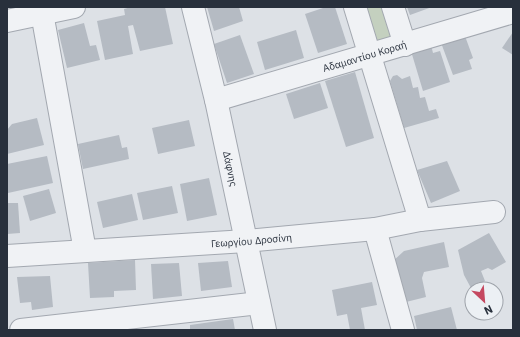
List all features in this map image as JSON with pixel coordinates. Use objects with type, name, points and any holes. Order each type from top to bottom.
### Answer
[{"type":"street","points":[[7,21],[74,7]]},
{"type":"street","name":"Δάφνης","points":[[193,7],[216,100],[266,330]]},
{"type":"street","points":[[355,7],[420,220]]},
{"type":"street","points":[[393,7],[405,45]]},
{"type":"street","name":"Αδαμαντίου Κοραή","points":[[216,100],[370,56],[513,12]]},
{"type":"street","points":[[42,14],[85,251]]},
{"type":"street","name":"Γεωργίου Δροσίνη","points":[[7,256],[246,241],[375,229],[420,220],[494,212]]},
{"type":"street","points":[[375,229],[403,330]]},
{"type":"street","points":[[28,330],[259,303]]},
{"type":"green space","points":[[366,7],[389,7],[398,37],[377,43]]},
{"type":"building","points":[[131,7],[165,7],[173,44],[140,51],[133,25],[128,26],[133,54],[105,60],[97,21],[125,15],[124,9]]},
{"type":"building","points":[[207,7],[239,7],[243,21],[214,31]]},
{"type":"building","points":[[326,7],[335,7],[347,44],[318,53],[305,14]]},
{"type":"building","points":[[407,7],[432,7],[410,15]]},
{"type":"building","points":[[84,23],[90,46],[96,45],[100,60],[67,68],[58,30]]},
{"type":"building","points":[[296,30],[304,58],[265,70],[257,42]]},
{"type":"building","points":[[513,32],[513,55],[502,48]]},
{"type":"building","points":[[240,35],[254,74],[227,83],[214,44]]},
{"type":"building","points":[[465,36],[473,58],[469,60],[472,69],[453,75],[440,40]]},
{"type":"building","points":[[431,45],[433,53],[440,51],[450,82],[423,91],[411,51]]},
{"type":"building","points":[[355,72],[374,138],[346,147],[325,81]]},
{"type":"building","points":[[397,75],[402,79],[410,76],[413,88],[418,87],[420,98],[425,97],[429,111],[436,109],[439,118],[404,128],[390,81],[393,76]]},
{"type":"building","points":[[320,83],[328,108],[294,119],[286,94]]},
{"type":"building","points":[[37,118],[44,145],[7,154],[7,130],[12,124]]},
{"type":"building","points":[[189,120],[195,146],[158,154],[152,128]]},
{"type":"building","points":[[119,135],[122,148],[127,147],[129,159],[83,169],[78,144]]},
{"type":"building","points":[[47,156],[53,183],[8,193],[7,164]]},
{"type":"building","points":[[447,161],[460,191],[431,203],[417,170]]},
{"type":"building","points":[[209,178],[217,215],[187,221],[180,184]]},
{"type":"building","points":[[172,186],[178,213],[143,220],[137,193]]},
{"type":"building","points":[[49,189],[56,213],[30,221],[23,196]]},
{"type":"building","points":[[132,194],[138,220],[103,228],[97,202]]},
{"type":"building","points":[[7,203],[18,203],[20,233],[7,234]]},
{"type":"building","points":[[489,233],[506,262],[492,270],[488,268],[481,271],[485,281],[467,281],[464,275],[458,250]]},
{"type":"building","points":[[444,242],[449,267],[424,272],[422,278],[426,297],[402,303],[392,262],[404,251]]},
{"type":"building","points":[[135,260],[136,290],[114,291],[114,297],[90,298],[88,263]]},
{"type":"building","points":[[228,261],[232,287],[201,291],[198,263]]},
{"type":"building","points":[[179,263],[182,296],[153,299],[151,264]]},
{"type":"building","points":[[50,276],[53,307],[32,310],[31,302],[20,303],[17,277]]},
{"type":"building","points":[[372,282],[377,305],[361,308],[365,330],[350,330],[347,314],[337,316],[332,290]]},
{"type":"building","points":[[451,307],[457,330],[417,330],[414,316]]},
{"type":"building","points":[[233,319],[235,330],[190,330],[190,325]]}]
